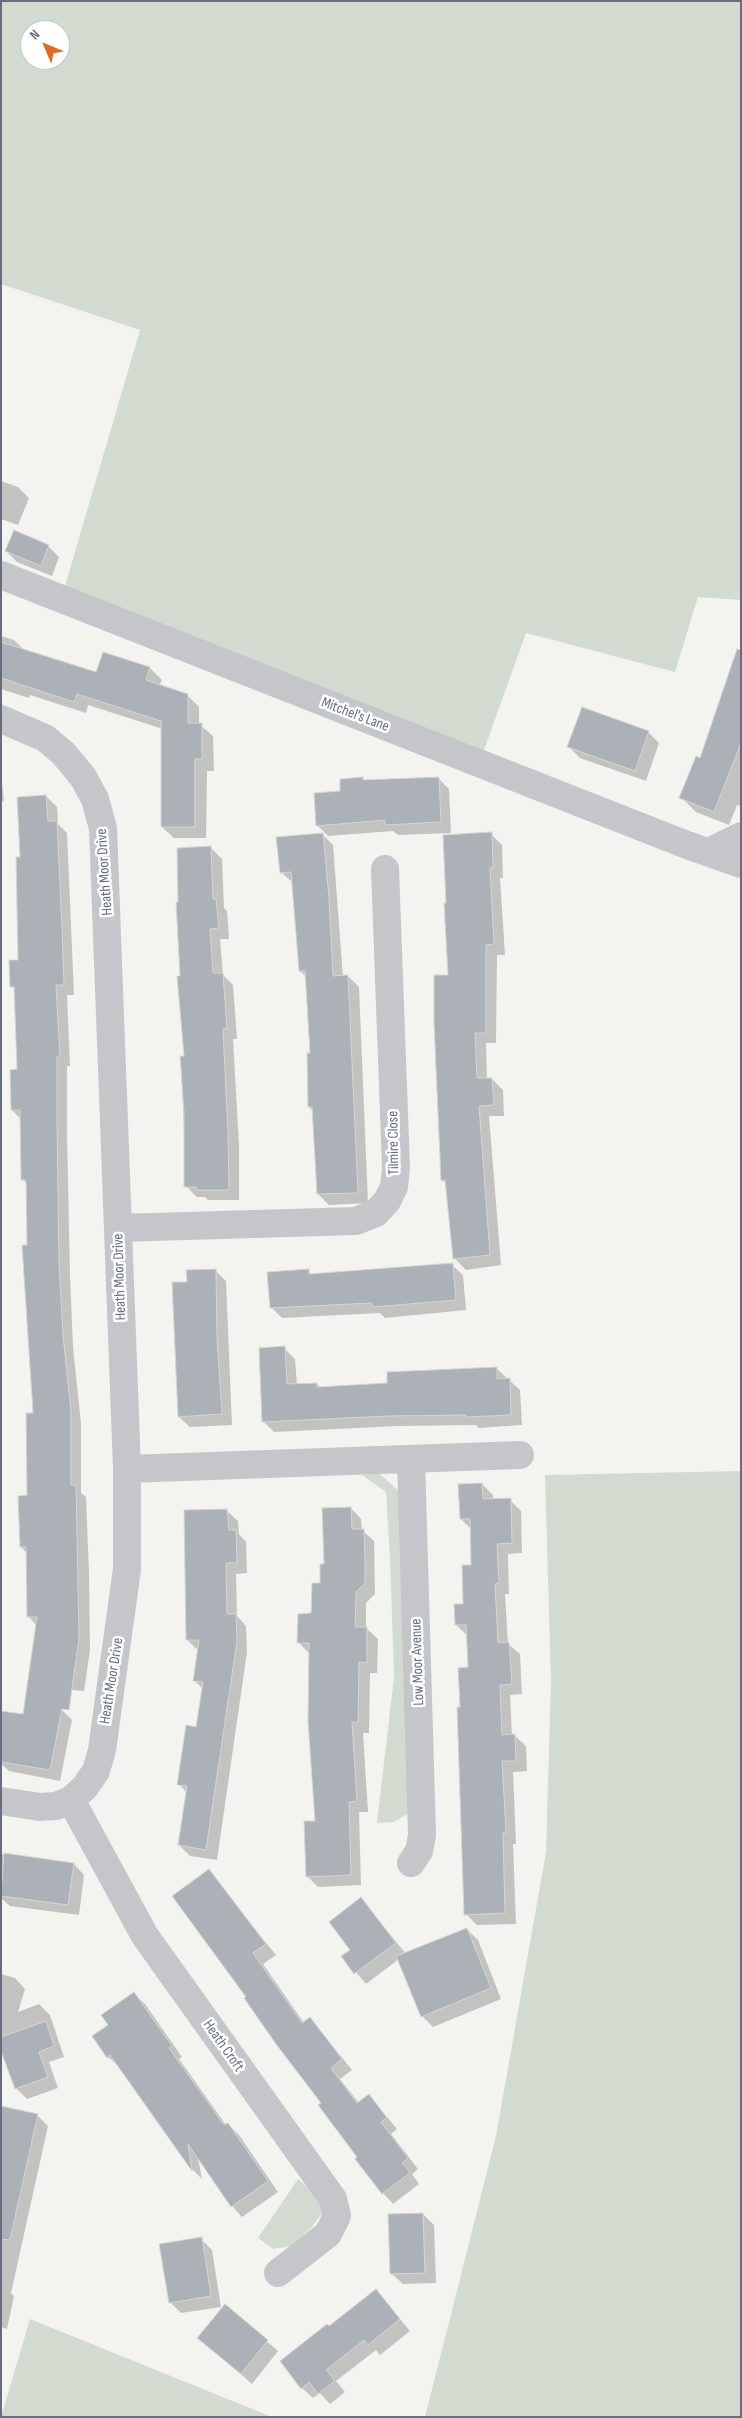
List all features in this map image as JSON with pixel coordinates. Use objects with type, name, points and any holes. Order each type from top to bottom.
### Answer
[{"type":"street","name":"Mitchel's Lane","points":[[1,575],[741,864]]},
{"type":"street","name":"Heath Moor Drive","points":[[1,719],[45,738],[63,753],[88,784],[95,799],[103,828],[127,1469],[126,1594],[102,1750],[96,1771],[85,1787],[71,1800]]},
{"type":"street","points":[[709,852],[741,836]]},
{"type":"street","name":"Tilmire Close","points":[[119,1228],[356,1221],[376,1213],[387,1201],[394,1187],[396,1168],[385,869]]},
{"type":"street","points":[[127,1469],[520,1455]]},
{"type":"street","name":"Low Moor Avenue","points":[[411,1459],[422,1834],[419,1851],[411,1863]]},
{"type":"street","points":[[1,1801],[40,1807],[56,1806],[71,1800]]},
{"type":"street","name":"Heath Croft","points":[[71,1800],[145,1936],[333,2200],[337,2216],[328,2234],[278,2273]]},
{"type":"shaded area","points":[[1,1],[741,1],[741,600],[698,597],[675,672],[526,633],[484,750],[65,586],[140,330],[1,284]]},
{"type":"shaded area","points":[[741,1471],[741,2417],[425,2417],[496,2136],[546,1852],[551,1681],[545,1475]]},
{"type":"shaded area","points":[[379,1473],[401,1493],[410,1785],[407,1814],[394,1822],[377,1823],[394,1677],[390,1557],[386,1492],[362,1475]]},
{"type":"shaded area","points":[[298,2179],[319,2197],[323,2212],[312,2227],[292,2246],[273,2249],[258,2238]]},
{"type":"shaded area","points":[[30,2319],[272,2417],[1,2417]]},
{"type":"building","points":[[14,530],[49,545],[41,566],[5,551]]},
{"type":"building","points":[[1,642],[96,672],[103,652],[150,667],[146,680],[188,694],[188,723],[202,723],[202,759],[195,759],[195,827],[161,827],[161,721],[77,694],[74,702],[1,678]]},
{"type":"building","points":[[737,649],[741,650],[741,743],[714,812],[679,798],[696,756],[700,758]]},
{"type":"building","points":[[582,707],[649,731],[635,771],[567,747]]},
{"type":"building","points":[[363,777],[363,780],[439,777],[441,822],[385,825],[385,820],[316,826],[314,793],[340,791],[340,779]]},
{"type":"building","points":[[46,795],[48,821],[57,821],[62,930],[64,985],[56,985],[60,1056],[57,1056],[59,1263],[63,1335],[71,1412],[71,1485],[76,1485],[79,1638],[69,1710],[62,1709],[50,1770],[1,1762],[1,1711],[23,1714],[37,1617],[27,1617],[26,1547],[20,1547],[18,1496],[27,1495],[26,1413],[33,1413],[22,1245],[27,1245],[26,1180],[21,1180],[20,1110],[11,1110],[10,1070],[17,1069],[14,987],[10,987],[9,960],[18,960],[16,857],[20,857],[17,797]]},
{"type":"building","points":[[492,832],[493,868],[490,868],[494,944],[486,945],[486,1033],[475,1033],[477,1078],[492,1078],[494,1105],[479,1106],[490,1255],[453,1259],[445,1180],[441,1181],[434,1023],[434,975],[448,975],[443,835]]},
{"type":"building","points":[[323,833],[333,976],[348,975],[358,1193],[317,1194],[312,1107],[308,1107],[307,1053],[310,1053],[305,971],[299,971],[291,872],[280,873],[276,837]]},
{"type":"building","points":[[211,846],[213,899],[216,899],[219,928],[210,929],[213,973],[223,973],[227,1028],[223,1029],[229,1190],[196,1190],[196,1187],[184,1187],[184,1112],[180,1056],[184,1056],[177,976],[180,976],[176,902],[178,902],[177,848]]},
{"type":"building","points":[[453,1263],[456,1300],[373,1307],[372,1303],[270,1308],[267,1272],[309,1269],[309,1274]]},
{"type":"building","points":[[216,1269],[217,1338],[222,1414],[178,1417],[172,1282],[187,1282],[186,1270]]},
{"type":"building","points":[[285,1346],[287,1384],[317,1383],[317,1387],[387,1383],[387,1372],[497,1367],[497,1379],[510,1378],[511,1415],[466,1417],[466,1415],[388,1416],[262,1422],[259,1348]]},
{"type":"building","points":[[482,1483],[483,1499],[511,1498],[512,1543],[497,1544],[499,1583],[495,1584],[498,1643],[509,1642],[512,1684],[500,1685],[502,1735],[515,1734],[516,1761],[502,1761],[506,1833],[503,1833],[505,1913],[464,1915],[457,1707],[460,1707],[458,1668],[468,1667],[466,1625],[455,1625],[454,1604],[463,1604],[462,1565],[471,1565],[470,1519],[460,1519],[458,1484]]},
{"type":"building","points":[[351,1507],[352,1529],[364,1529],[365,1583],[356,1592],[355,1627],[367,1627],[367,1663],[359,1662],[358,1723],[352,1722],[357,1801],[349,1802],[351,1875],[306,1877],[304,1821],[315,1821],[308,1722],[309,1643],[297,1643],[298,1614],[311,1613],[312,1583],[320,1583],[320,1564],[324,1564],[322,1508]]},
{"type":"building","points":[[227,1509],[229,1530],[236,1530],[237,1563],[226,1563],[227,1614],[236,1614],[237,1641],[206,1850],[178,1845],[187,1786],[177,1785],[186,1725],[196,1727],[203,1682],[193,1681],[199,1640],[186,1640],[184,1510]]},
{"type":"building","points":[[4,1853],[74,1863],[68,1905],[1,1896]]},
{"type":"building","points":[[209,1869],[266,1944],[253,1953],[302,2023],[310,2017],[342,2059],[331,2068],[357,2103],[369,2094],[387,2118],[381,2122],[408,2158],[402,2163],[410,2173],[382,2194],[318,2105],[321,2103],[276,2044],[244,1998],[246,1997],[172,1896]]},
{"type":"building","points":[[361,1897],[396,1943],[354,1974],[341,1956],[350,1950],[329,1922]]},
{"type":"building","points":[[467,1928],[491,1988],[421,2017],[396,1956]]},
{"type":"building","points":[[134,1992],[172,2046],[169,2048],[224,2125],[228,2123],[268,2181],[231,2207],[188,2144],[192,2171],[110,2055],[107,2058],[92,2036],[108,2025],[101,2015]]},
{"type":"building","points":[[46,2021],[54,2046],[39,2052],[48,2077],[15,2089],[1,2051],[1,2037]]},
{"type":"building","points":[[1,2106],[38,2114],[10,2240],[1,2239]]},
{"type":"building","points":[[423,2213],[425,2273],[390,2274],[388,2214]]},
{"type":"building","points":[[202,2237],[211,2296],[169,2303],[159,2244]]},
{"type":"building","points":[[376,2289],[400,2319],[368,2345],[364,2340],[326,2370],[335,2381],[318,2394],[309,2382],[301,2389],[280,2361]]},
{"type":"building","points":[[225,2304],[268,2340],[241,2374],[197,2338]]}]
